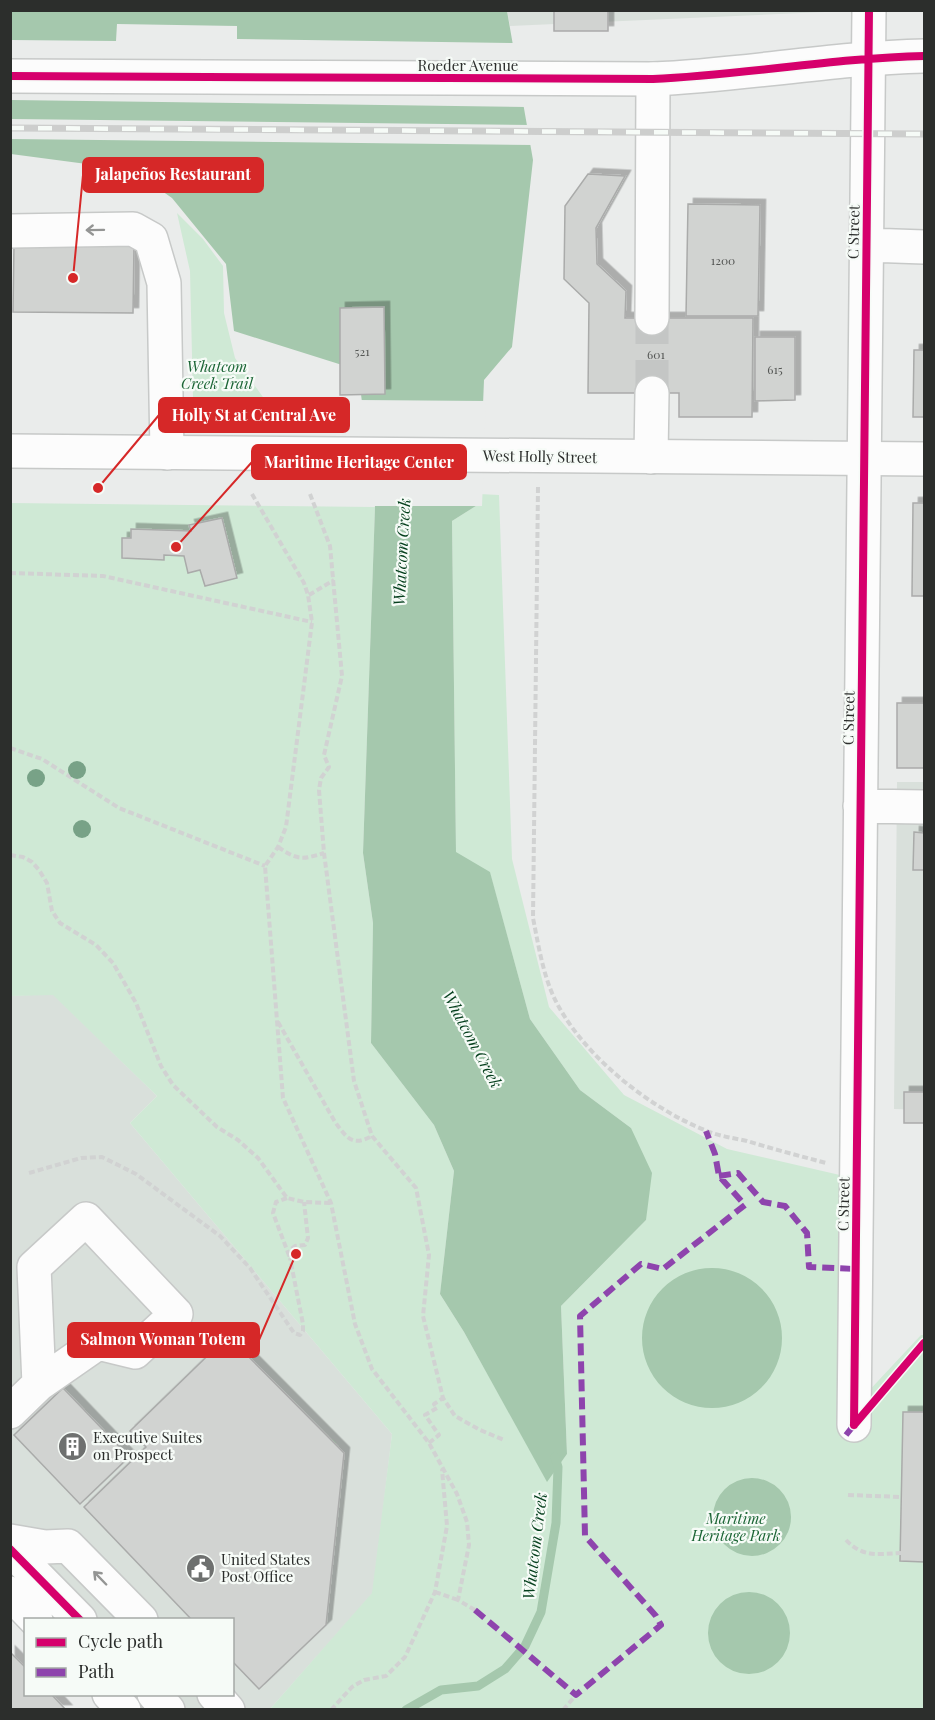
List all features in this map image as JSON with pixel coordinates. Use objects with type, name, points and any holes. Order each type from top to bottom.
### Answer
[{"type":"main road","name":"C Street","points":[[854,1425],[869,10]]},
{"type":"main road","name":"Roeder Avenue","points":[[11,76],[653,79],[694,77],[869,58],[924,56]]},
{"type":"main road","points":[[652,318],[653,79]]},
{"type":"main road","points":[[10,231],[133,229],[151,239],[164,283],[167,453]]},
{"type":"main road","points":[[867,245],[924,247]]},
{"type":"main road","points":[[651,457],[652,393]]},
{"type":"main road","name":"West Holly Street","points":[[10,452],[924,459]]},
{"type":"main road","points":[[861,806],[924,807]]},
{"type":"main road","points":[[10,1412],[39,1384],[98,1343],[135,1352],[176,1314],[86,1219],[34,1267],[39,1384]]},
{"type":"main road","points":[[10,1540],[45,1547],[69,1546],[139,1618]]},
{"type":"main road","points":[[10,1550],[78,1618]]},
{"type":"main road","points":[[10,1593],[34,1618]]},
{"type":"main road","points":[[110,1696],[124,1710]]},
{"type":"main road","points":[[155,1696],[168,1710]]},
{"type":"main road","points":[[215,1696],[228,1710]]},
{"type":"path","points":[[534,456],[533,918],[541,960],[553,994],[567,1020],[591,1050],[616,1075],[655,1104],[706,1131],[856,1171]]},
{"type":"path","points":[[252,494],[304,583],[312,622],[286,827],[278,847],[266,866],[284,1098],[332,1203],[355,1324],[372,1369],[429,1443],[457,1494],[467,1522],[469,1545],[458,1600]]},
{"type":"path","points":[[310,494],[330,546],[342,676],[324,755],[329,767],[321,778],[319,790],[324,853],[354,1081],[372,1136],[416,1188],[429,1255],[423,1316],[443,1398],[455,1416],[504,1440]]},
{"type":"path","points":[[10,573],[104,576],[312,622]]},
{"type":"path","points":[[308,595],[334,580]]},
{"type":"path","points":[[10,748],[42,759],[119,808],[266,866]]},
{"type":"path","points":[[278,847],[292,857],[305,859],[324,853]]},
{"type":"path","points":[[10,855],[23,857],[32,862],[47,883],[52,911],[60,923],[96,945],[112,963],[136,1003],[161,1066],[173,1085],[216,1127],[238,1140],[258,1158],[287,1198]]},
{"type":"path","points":[[277,1020],[335,1122],[345,1135],[353,1141],[362,1141],[372,1136]]},
{"type":"path","points":[[29,1173],[81,1158],[102,1157],[136,1174],[220,1236],[250,1268],[294,1333],[300,1335],[303,1331],[303,1324],[290,1258],[273,1214],[276,1202],[287,1198],[304,1202],[332,1203]]},
{"type":"path","points":[[290,1258],[291,1249],[304,1245],[308,1238],[304,1202]]},
{"type":"path","points":[[429,1443],[439,1436],[425,1416],[437,1408],[434,1404],[443,1398]]},
{"type":"path","points":[[331,1710],[352,1687],[364,1680],[386,1676],[405,1658],[435,1592],[447,1526],[441,1465]]},
{"type":"path","points":[[848,1495],[901,1497]]},
{"type":"path","points":[[846,1540],[855,1549],[867,1554],[901,1553]]},
{"type":"path","points":[[435,1592],[458,1600],[474,1611]]},
{"type":"path","points":[[563,1710],[576,1695]]},
{"type":"shaded area","points":[[507,10],[847,11],[510,26]]},
{"type":"shaded area","points":[[897,782],[924,782],[924,1110],[894,1109]]},
{"type":"shaded area","points":[[53,994],[157,1096],[130,1123],[392,1434],[373,1593],[270,1709],[187,1709],[173,1696],[234,1696],[234,1618],[98,1618],[11,1530],[10,996]]},
{"type":"green space","name":"Whatcom Creek Trail","points":[[177,213],[203,239],[223,266],[224,313],[235,358],[265,400],[193,398],[190,271]]},
{"type":"green space","name":"Maritime Heritage Park","points":[[479,494],[499,495],[512,859],[549,1007],[624,1095],[727,1149],[870,1182],[864,1396],[921,1335],[924,1335],[924,1709],[270,1709],[372,1593],[392,1434],[130,1123],[157,1096],[53,995],[11,996],[10,503],[375,507],[363,853],[373,923],[371,1043],[434,1125],[454,1171],[440,1294],[464,1332],[547,1481],[567,1454],[561,1306],[646,1220],[631,1128],[580,1090],[530,1019],[490,873],[456,853],[452,521],[479,504]]},
{"type":"water","points":[[11,11],[507,11],[533,160],[512,347],[484,380],[479,504],[452,521],[456,852],[490,872],[530,1019],[580,1090],[631,1128],[652,1173],[646,1220],[561,1306],[567,1454],[547,1482],[464,1332],[440,1294],[454,1171],[434,1125],[371,1043],[373,923],[363,853],[375,507],[358,370],[234,331],[226,264],[172,198],[132,170],[11,154]]},
{"type":"water","points":[[712,1268],[739,1273],[762,1288],[777,1311],[782,1338],[777,1365],[762,1388],[739,1403],[712,1408],[685,1403],[662,1388],[647,1365],[642,1338],[647,1311],[662,1288],[685,1273]]},
{"type":"water","points":[[744,1478],[760,1478],[774,1484],[785,1495],[791,1509],[791,1525],[785,1539],[774,1550],[760,1556],[744,1556],[730,1550],[719,1539],[713,1525],[713,1509],[719,1495],[730,1484]]},
{"type":"water","points":[[749,1592],[765,1596],[778,1604],[786,1617],[790,1633],[786,1649],[778,1662],[765,1670],[749,1674],[733,1670],[720,1662],[712,1649],[708,1633],[712,1617],[720,1604],[733,1596]]},
{"type":"pier","points":[[117,24],[237,26],[237,39],[516,43],[527,107],[11,100],[11,40],[116,41]]},
{"type":"pier","points":[[11,119],[530,125],[534,145],[11,139]]},
{"type":"pier","points":[[359,400],[486,401],[482,506],[372,506]]},
{"type":"building","points":[[554,10],[608,10],[608,31],[554,31]]},
{"type":"building","points":[[588,174],[625,176],[596,228],[597,264],[626,291],[625,318],[753,318],[752,417],[679,417],[679,393],[588,393],[589,303],[564,279],[565,206]]},
{"type":"building","points":[[688,204],[760,205],[758,316],[686,316]]},
{"type":"building","points":[[14,244],[134,245],[133,313],[13,312]]},
{"type":"building","points":[[384,307],[385,394],[340,395],[340,308]]},
{"type":"building","points":[[755,337],[795,337],[795,400],[755,401]]},
{"type":"building","points":[[914,350],[924,350],[924,417],[913,417]]},
{"type":"building","points":[[913,503],[924,503],[924,596],[912,596]]},
{"type":"building","points":[[222,518],[237,578],[205,586],[200,570],[188,573],[184,556],[164,555],[164,560],[122,558],[122,538],[131,538],[131,529],[191,531],[189,525]]},
{"type":"building","points":[[897,703],[924,703],[924,768],[897,768]]},
{"type":"building","points":[[914,832],[924,833],[924,870],[913,870]]},
{"type":"building","points":[[904,1092],[924,1092],[924,1123],[904,1123]]},
{"type":"building","points":[[228,1336],[344,1453],[326,1625],[259,1689],[234,1663],[234,1618],[190,1618],[84,1507],[146,1447],[130,1431]]},
{"type":"building","name":"Executive Suites on Prospect","points":[[63,1388],[129,1457],[80,1504],[14,1435]]},
{"type":"building","points":[[903,1412],[924,1412],[924,1562],[900,1561]]},
{"type":"building","points":[[10,1652],[24,1666],[24,1696],[53,1696],[66,1710],[10,1710]]},
{"type":"waterway","name":"Whatcom Creek","points":[[406,1710],[441,1690],[478,1686],[505,1669],[525,1646],[541,1612],[556,1523],[558,1467],[555,1457]]},
{"type":"tunnel","points":[[652,318],[652,393]]},
{"type":"railway","points":[[10,128],[924,134]]},
{"type":"marked path","points":[[475,1610],[576,1695],[661,1625],[656,1616],[585,1536],[580,1316],[641,1264],[663,1269],[745,1205],[719,1176],[715,1154],[706,1131]]},
{"type":"marked path","points":[[719,1176],[738,1173],[763,1202],[785,1206],[807,1233],[809,1267],[855,1269]]},
{"type":"marked path","points":[[846,1435],[854,1425]]},
{"type":"cycle path","points":[[854,1425],[869,10]]},
{"type":"cycle path","points":[[10,76],[653,79],[890,57],[924,56]]},
{"type":"cycle path","points":[[854,1425],[924,1343]]},
{"type":"cycle path","points":[[10,1549],[78,1618]]},
{"type":"place","name":"Jalapeños Restaurant","points":[[73,278]]},
{"type":"place","name":"Holly St at Central Ave","points":[[98,488]]},
{"type":"place","name":"Maritime Heritage Center","points":[[176,547]]},
{"type":"place","name":"Salmon Woman Totem","points":[[296,1254]]},
{"type":"place","name":"Executive Suites on Prospect","points":[[72,1446]]},
{"type":"place","name":"United States Post Office","points":[[200,1568]]}]
